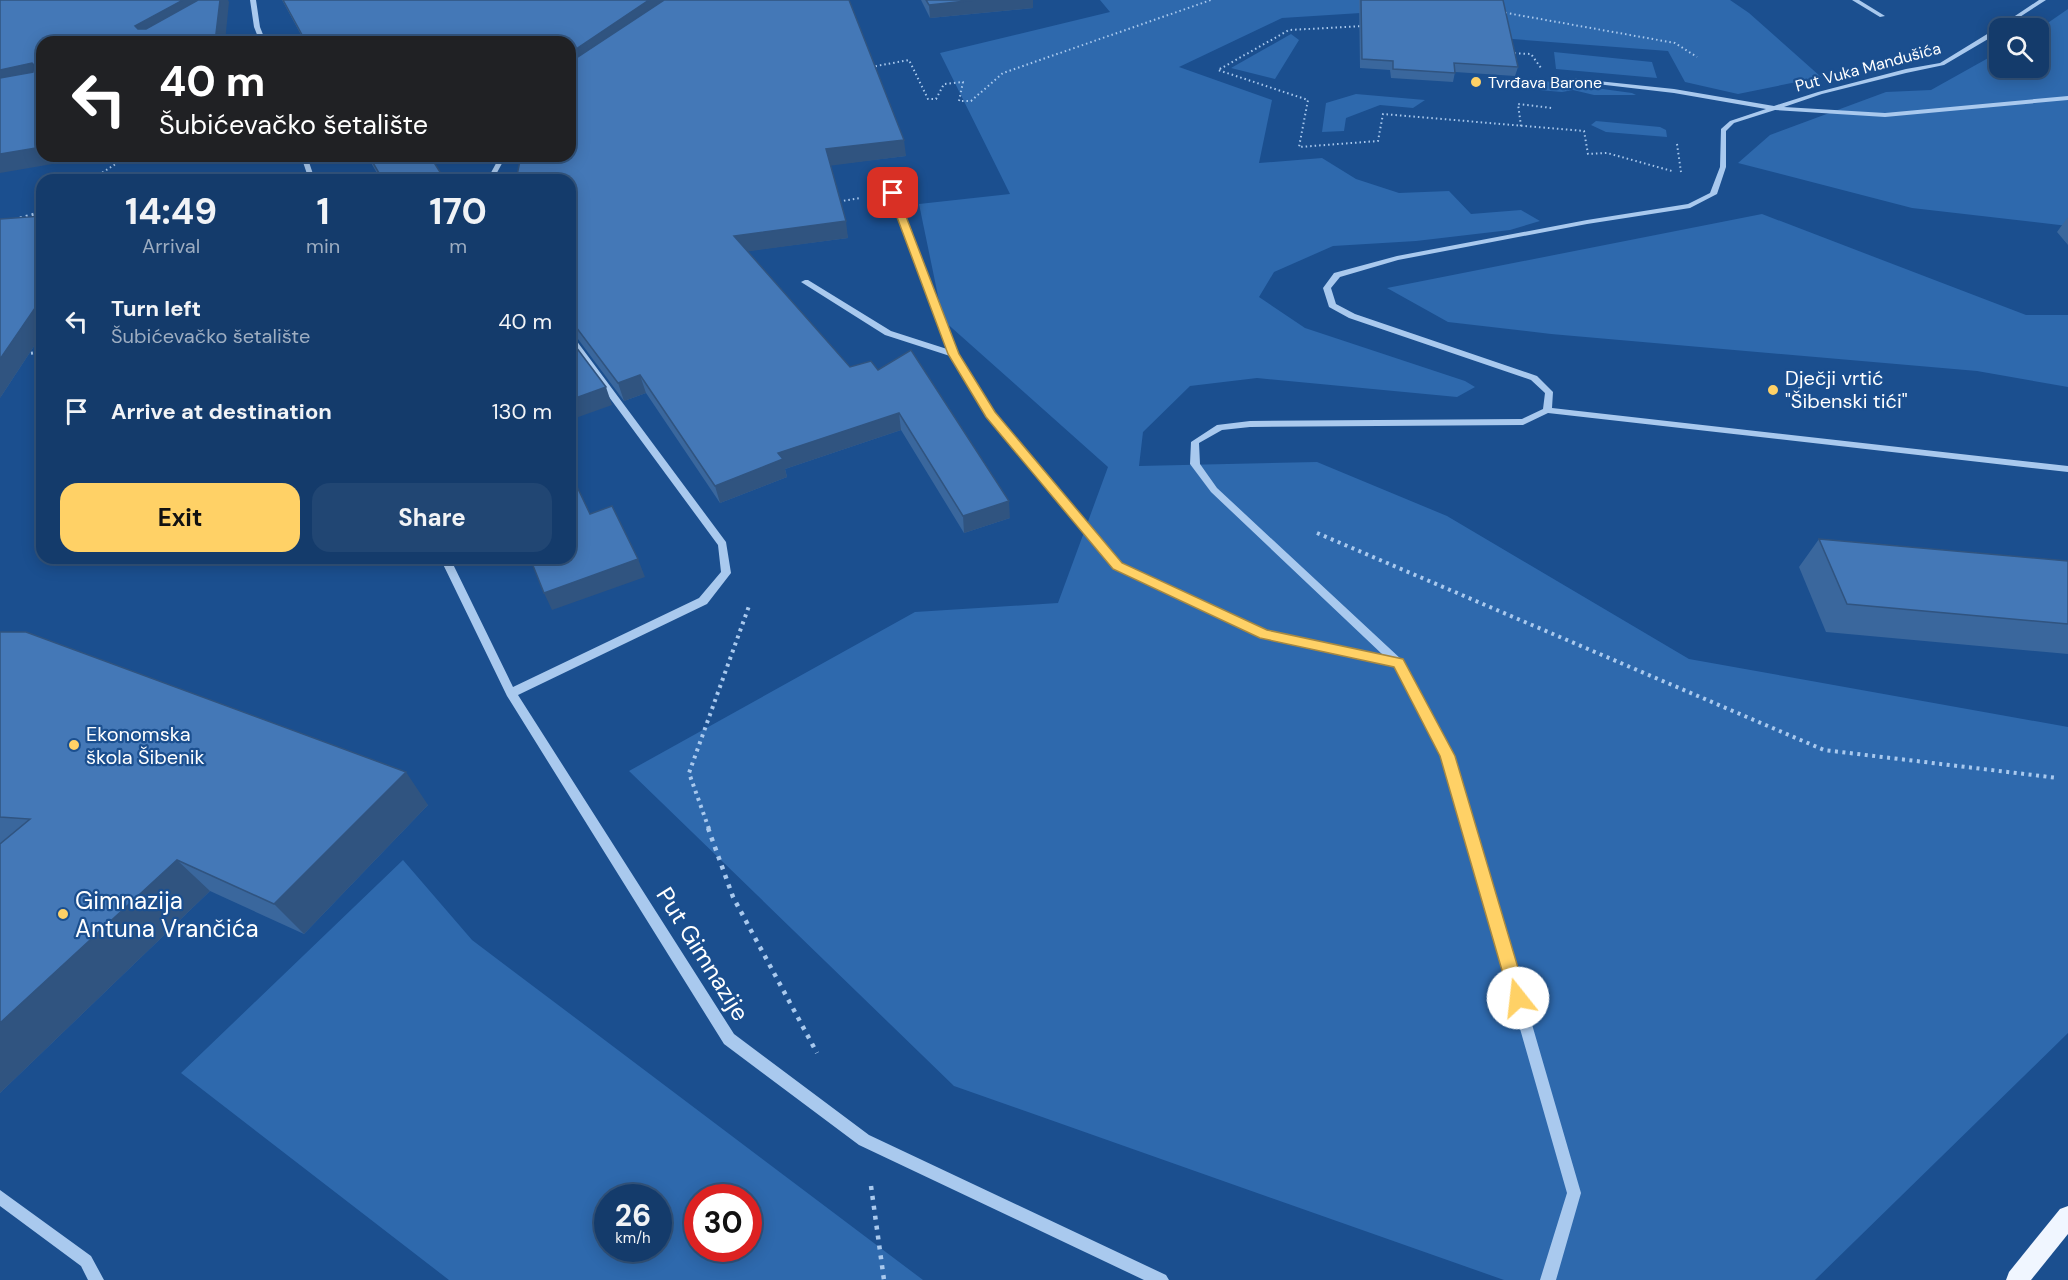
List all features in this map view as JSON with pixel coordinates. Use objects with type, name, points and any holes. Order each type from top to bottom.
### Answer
[{"type":"main road","points":[[2017,1280],[2068,1217]]},
{"type":"street","points":[[253,0],[260,36]]},
{"type":"street","points":[[1855,0],[1882,16]]},
{"type":"street","name":"Put Vuka Mandušića","points":[[2016,18],[2043,0]]},
{"type":"street","name":"Put Vuka Mandušića","points":[[1547,410],[1549,392],[1534,378],[1352,316],[1332,304],[1327,288],[1337,275],[1397,258],[1587,222],[1690,206],[1713,194],[1723,167],[1723,130],[1732,122],[1820,93],[1906,70],[1942,64],[1989,36]]},
{"type":"street","points":[[1571,79],[1674,91],[1772,108],[1885,115],[2068,98]]},
{"type":"street","points":[[893,193],[953,354],[990,414],[1118,566],[1264,634],[1398,663]]},
{"type":"street","points":[[805,282],[888,333],[953,354]]},
{"type":"street","points":[[511,693],[703,601],[726,573],[723,544],[576,346]]},
{"type":"street","points":[[1548,1280],[1574,1193],[1448,756],[1398,663],[1214,490],[1195,464],[1195,442],[1220,427],[1250,424],[1523,422],[1547,410],[2068,469]]},
{"type":"street","name":"Put Gimnazije","points":[[448,564],[511,693],[729,1039],[864,1140],[1161,1280]]},
{"type":"street","points":[[0,1197],[86,1261],[96,1280]]},
{"type":"path","points":[[865,68],[909,60],[928,99],[936,99],[944,84],[963,82],[959,101],[971,101],[1003,73],[1211,0]]},
{"type":"path","points":[[1499,12],[1675,43],[1703,61]]},
{"type":"path","points":[[1370,26],[1289,30],[1218,70],[1308,100],[1299,147],[1378,141],[1383,114],[1584,131],[1588,154],[1608,153],[1681,173],[1677,144]]},
{"type":"path","points":[[1508,52],[1531,54],[1546,74],[1571,79]]},
{"type":"path","points":[[100,174],[119,162]]},
{"type":"path","points":[[835,202],[893,193]]},
{"type":"path","points":[[19,218],[36,214]]},
{"type":"path","points":[[21,354],[36,353]]},
{"type":"path","points":[[1312,531],[1824,750],[2058,778]]},
{"type":"path","points":[[726,573],[750,606],[689,773],[733,897],[820,1059]]},
{"type":"path","points":[[864,1140],[884,1280]]},
{"type":"shaded area","points":[[1100,0],[1730,0],[1749,13],[1821,77],[1738,94],[1685,82],[1668,51],[1433,33],[1408,10],[1282,18],[1179,67],[1272,100],[1259,163],[1322,158],[1356,179],[1399,193],[1449,191],[1471,214],[1521,210],[1540,221],[1510,230],[1416,241],[1333,246],[1274,272],[1259,297],[1305,328],[1465,381],[1475,387],[1457,397],[1257,378],[1190,386],[1143,432],[1139,466],[1317,462],[1447,516],[1689,659],[2068,727],[2068,1033],[1815,1280],[1504,1280],[954,1086],[629,771],[915,612],[1058,603],[1108,467],[943,320],[919,204],[1010,194],[940,53],[1110,12]]},
{"type":"shaded area","points":[[2068,9],[2068,226],[1912,208],[1738,163],[1770,135],[1886,92],[1931,90],[1989,58],[1989,78],[2049,78],[2049,22]]},
{"type":"shaded area","points":[[1291,34],[1299,40],[1275,79],[1231,68]]},
{"type":"shaded area","points":[[1554,52],[1652,62],[1657,78],[1556,69]]},
{"type":"shaded area","points":[[1537,80],[1636,95],[1594,95],[1573,90],[1562,92],[1539,90]]},
{"type":"shaded area","points":[[1356,94],[1425,100],[1413,108],[1380,105],[1346,118],[1344,131],[1322,132],[1326,103]]},
{"type":"shaded area","points":[[1596,121],[1660,127],[1666,130],[1667,137],[1606,132],[1591,125]]},
{"type":"shaded area","points":[[1762,214],[2026,315],[2068,315],[2068,387],[1977,371],[1551,334],[1448,322],[1387,288]]},
{"type":"shaded area","points":[[403,860],[472,940],[923,1280],[449,1280],[181,1073]]},
{"type":"building","points":[[0,0],[183,0],[135,26],[138,29],[146,29],[198,0],[220,0],[216,36],[36,36],[36,148],[0,154],[0,78],[33,72],[34,65],[32,63],[0,70]]},
{"type":"building","points":[[283,0],[649,0],[576,49],[576,36],[303,36]]},
{"type":"building","points":[[664,0],[849,0],[904,140],[826,149],[846,221],[734,236],[850,367],[871,361],[878,370],[911,350],[1009,501],[963,516],[899,413],[778,453],[783,459],[715,486],[640,375],[618,383],[576,327],[576,174],[517,174],[520,162],[576,162],[576,58]]},
{"type":"building","points":[[926,0],[975,0],[929,5]]},
{"type":"building","points":[[1361,0],[1503,0],[1518,67],[1454,63],[1455,73],[1393,69],[1393,61],[1362,59]]},
{"type":"building","points":[[372,162],[434,162],[441,174],[380,174]]},
{"type":"building","points":[[36,216],[36,308],[0,359],[0,219]]},
{"type":"building","points":[[576,347],[606,387],[576,398]]},
{"type":"building","points":[[576,485],[590,514],[612,506],[638,559],[544,593],[532,564],[576,564]]},
{"type":"building","points":[[1819,539],[2068,561],[2068,624],[1847,604]]},
{"type":"building","points":[[0,632],[26,632],[406,772],[274,904],[177,860],[0,1023],[0,844],[30,819],[0,817]]},
{"type":"place","name":"Tvrđava Barone","points":[[1476,82]]},
{"type":"place","name":"Dječji vrtić \"Šibenski tići\"","points":[[1773,390]]},
{"type":"place","name":"Ekonomska škola Šibenik","points":[[74,745]]},
{"type":"place","name":"Gimnazija Antuna Vrančića","points":[[63,914]]},
{"type":"route","points":[[893,193],[953,354],[990,414],[1118,566],[1264,634],[1398,663],[1448,756],[1518,998]]}]
